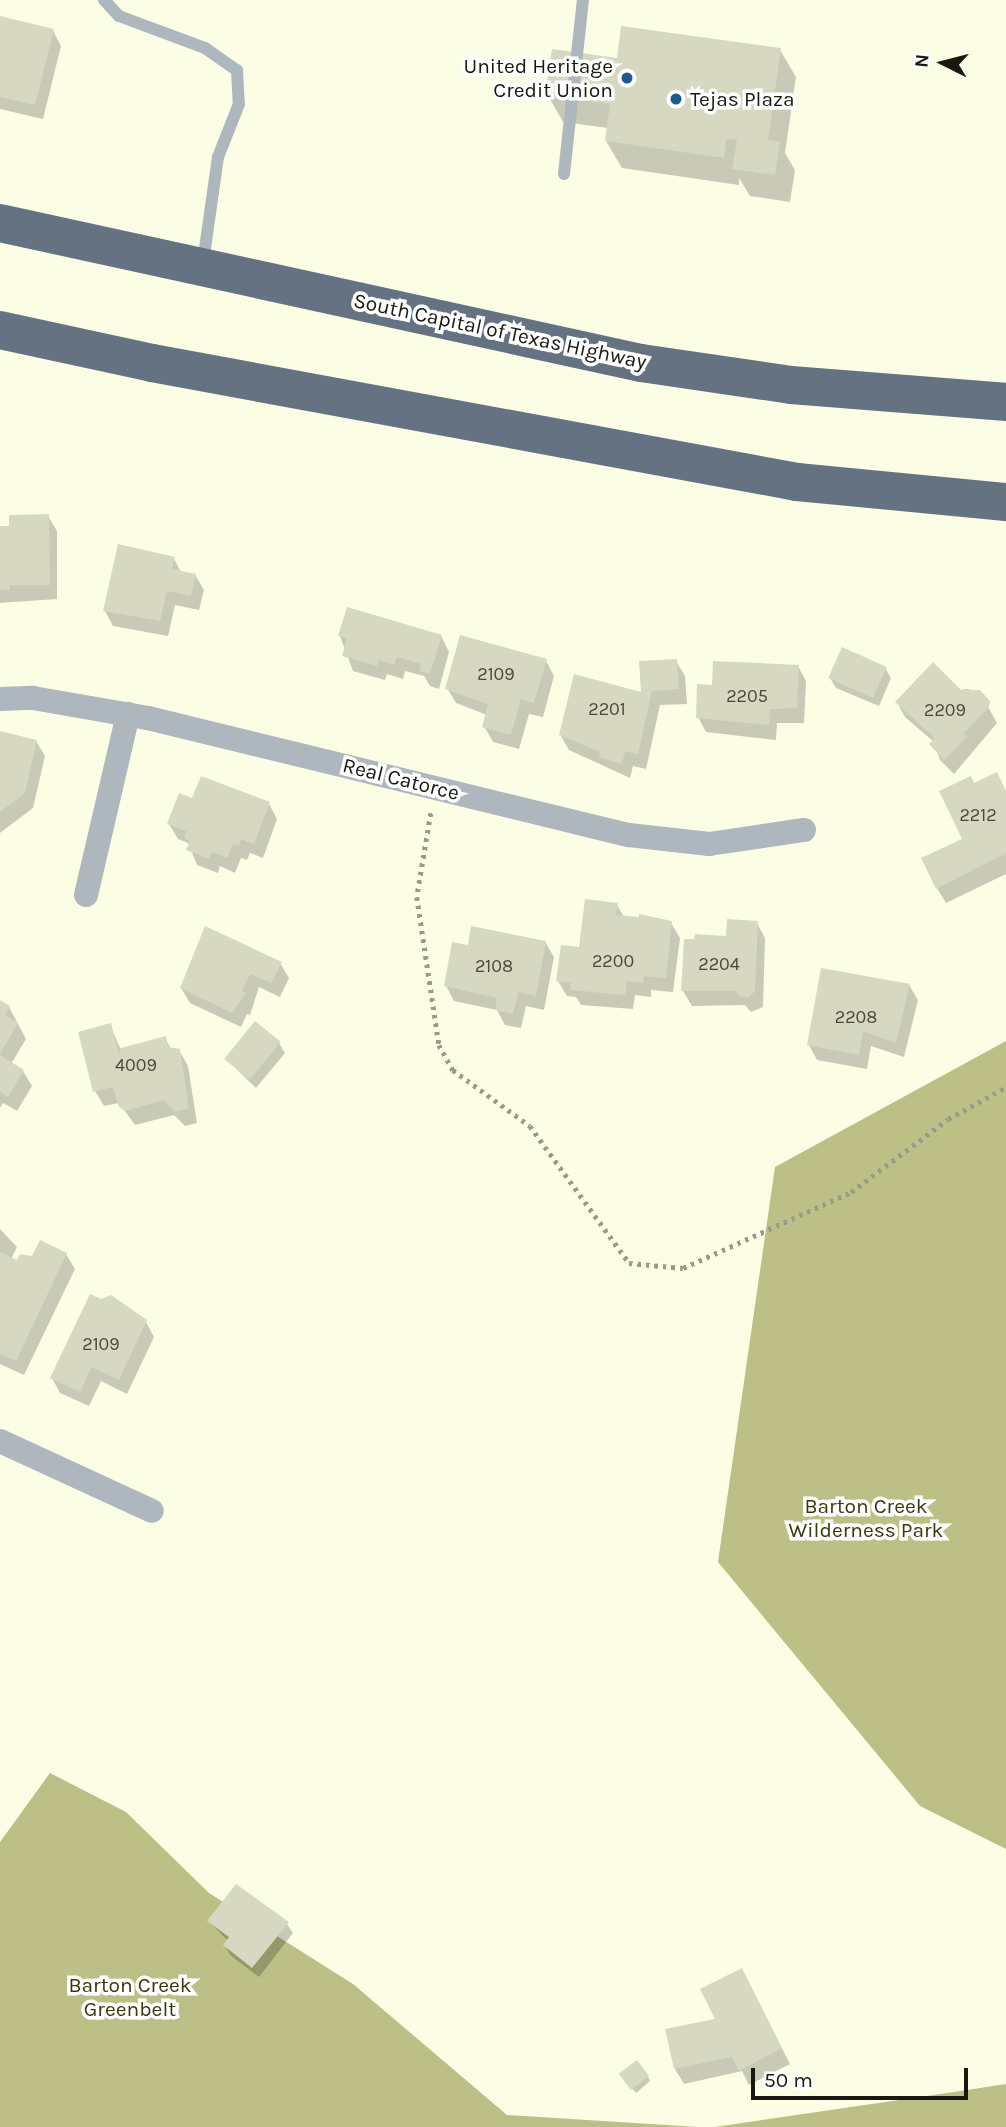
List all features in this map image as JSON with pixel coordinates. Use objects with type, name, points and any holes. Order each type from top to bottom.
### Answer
[{"type":"highway","name":"South Capital of Texas Highway","points":[[0,223],[642,363],[791,385],[1006,402]]},
{"type":"highway","points":[[0,330],[152,363],[797,482],[1006,502]]},
{"type":"street","name":"Real Catorce","points":[[0,699],[33,698],[128,714],[629,835],[709,844],[804,830]]},
{"type":"street","points":[[86,895],[128,714]]},
{"type":"street","points":[[0,1441],[152,1511]]},
{"type":"lane","points":[[104,0],[119,16],[205,48],[237,70],[239,104],[218,157],[203,267]]},
{"type":"lane","points":[[564,174],[583,0]]},
{"type":"path","points":[[435,788],[416,897],[439,1045],[453,1070],[530,1126],[629,1263],[683,1268],[851,1192],[948,1119],[1006,1087]]},
{"type":"green space","name":"Barton Creek Wilderness Park","points":[[1006,1041],[1006,1849],[920,1806],[718,1562],[775,1167]]},
{"type":"green space","name":"Barton Creek Greenbelt","points":[[50,1773],[126,1812],[209,1893],[353,1984],[507,2115],[698,2127],[0,2127],[0,1842]]},
{"type":"green space","points":[[1006,2084],[1006,2127],[715,2127],[954,2092]]},
{"type":"building","points":[[0,16],[54,29],[35,105],[0,97]]},
{"type":"building","name":"Tejas Plaza","points":[[621,26],[781,48],[768,140],[780,141],[775,175],[732,169],[737,140],[726,139],[724,158],[605,141],[610,104],[545,95],[552,49],[617,58]]},
{"type":"building","points":[[49,514],[50,585],[9,585],[10,590],[0,590],[0,526],[9,526],[9,515]]},
{"type":"building","points":[[118,544],[175,557],[172,569],[196,574],[191,596],[167,591],[160,621],[103,611]]},
{"type":"building","points":[[347,607],[442,635],[430,674],[419,671],[421,664],[397,657],[394,665],[379,660],[377,666],[342,656],[347,638],[338,636]]},
{"type":"building","points":[[460,635],[547,659],[534,703],[521,699],[511,735],[482,727],[488,704],[445,689]]},
{"type":"building","points":[[842,647],[887,667],[873,698],[828,678]]},
{"type":"building","points":[[677,659],[679,689],[652,691],[638,755],[625,751],[622,764],[599,757],[600,752],[559,735],[574,674],[641,692],[639,661]]},
{"type":"building","points":[[713,661],[799,665],[797,708],[770,709],[769,725],[696,718],[697,684],[712,685]]},
{"type":"building","points":[[933,662],[961,690],[980,690],[990,701],[989,707],[963,734],[967,737],[944,760],[929,744],[935,738],[895,702]]},
{"type":"building","points":[[0,731],[37,740],[25,793],[0,812]]},
{"type":"building","points":[[997,772],[1006,791],[1006,853],[936,889],[921,858],[962,839],[939,791],[971,776],[974,783]]},
{"type":"building","points":[[201,776],[270,802],[254,844],[241,839],[239,846],[233,844],[227,858],[212,852],[209,859],[186,850],[190,841],[184,838],[186,831],[167,824],[179,793],[192,798]]},
{"type":"building","points":[[585,899],[618,903],[616,915],[639,917],[639,914],[672,921],[666,978],[644,976],[643,983],[627,981],[625,995],[570,990],[571,983],[556,981],[561,945],[579,947]]},
{"type":"building","points":[[727,919],[758,921],[755,991],[749,997],[741,997],[735,991],[681,991],[684,939],[694,939],[695,934],[726,936]]},
{"type":"building","points":[[205,926],[282,962],[271,983],[250,974],[242,991],[246,993],[232,1013],[180,988]]},
{"type":"building","points":[[471,926],[546,941],[536,996],[518,992],[513,1014],[495,1010],[497,998],[444,986],[452,942],[468,945]]},
{"type":"building","points":[[821,968],[910,984],[896,1043],[863,1031],[859,1055],[807,1045]]},
{"type":"building","points":[[0,1000],[10,1006],[5,1015],[18,1023],[0,1054]]},
{"type":"building","points":[[255,1021],[281,1042],[250,1080],[224,1059]]},
{"type":"building","points":[[111,1023],[119,1054],[121,1048],[166,1036],[168,1047],[180,1049],[189,1108],[175,1112],[164,1100],[125,1111],[119,1107],[113,1087],[93,1092],[78,1032]]},
{"type":"building","points":[[0,1055],[24,1070],[8,1097],[0,1092]]},
{"type":"building","points":[[40,1240],[67,1253],[16,1361],[0,1354],[0,1252],[17,1260],[20,1254],[32,1256]]},
{"type":"building","points":[[90,1294],[101,1299],[111,1295],[147,1320],[119,1380],[92,1367],[80,1392],[50,1378]]},
{"type":"building","points":[[236,1884],[289,1922],[252,1968],[223,1945],[229,1937],[207,1921]]},
{"type":"building","points":[[742,1968],[782,2048],[739,2071],[732,2057],[674,2069],[665,2029],[715,2019],[700,1989]]},
{"type":"building","points":[[637,2060],[649,2076],[631,2090],[619,2074]]},
{"type":"place","name":"United Heritage Credit Union","points":[[627,78]]},
{"type":"place","name":"Tejas Plaza","points":[[676,99]]}]
